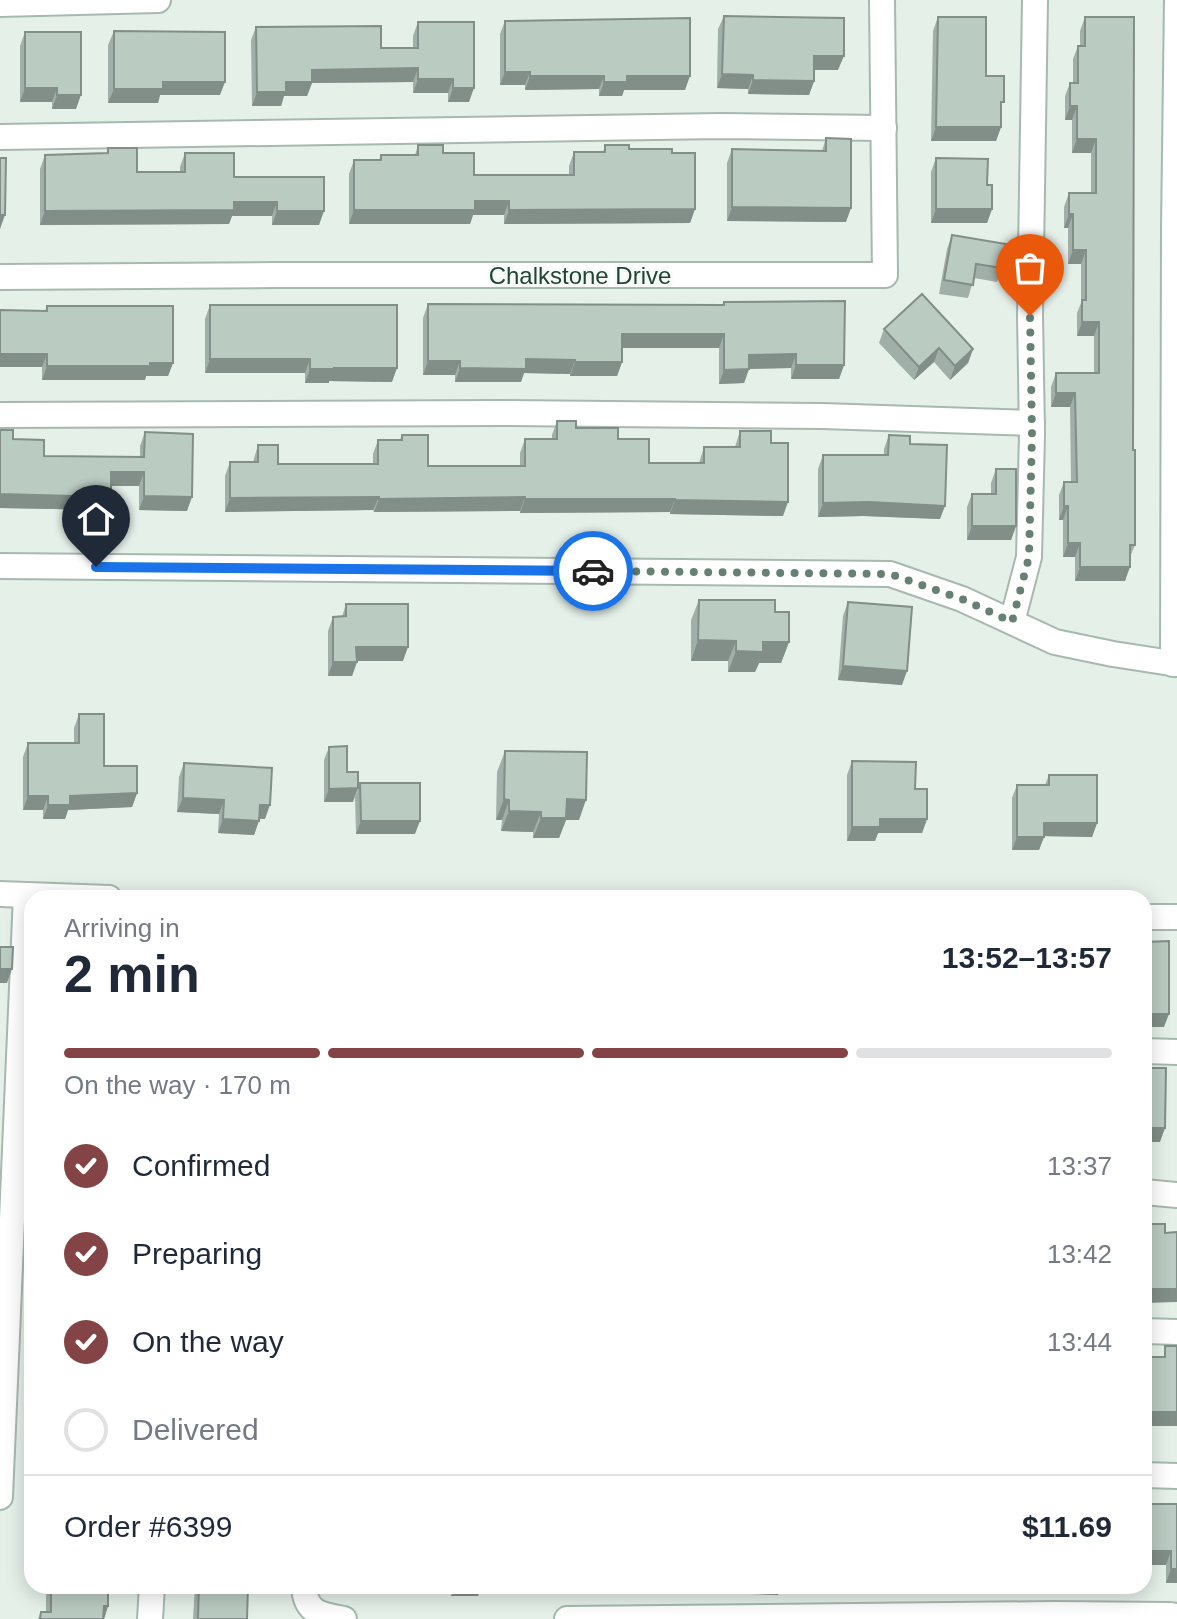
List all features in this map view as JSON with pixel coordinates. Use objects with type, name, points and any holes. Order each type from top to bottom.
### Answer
[{"type":"street","points":[[0,4],[158,0]]},
{"type":"street","name":"Chalkstone Drive","points":[[0,277],[885,275],[882,0]]},
{"type":"street","points":[[1012,622],[1029,557],[1035,0]]},
{"type":"street","points":[[0,566],[890,574],[962,599],[1055,642],[1175,664],[1177,0]]},
{"type":"street","points":[[0,137],[721,126],[884,128]]},
{"type":"street","points":[[0,415],[592,414],[822,416],[1032,423]]},
{"type":"street","points":[[0,894],[24,895]]},
{"type":"street","points":[[1152,917],[1177,917]]},
{"type":"street","points":[[0,1497],[24,941]]},
{"type":"street","points":[[1152,1051],[1177,1052]]},
{"type":"street","points":[[1152,1193],[1177,1195]]},
{"type":"street","points":[[1152,1331],[1177,1332]]},
{"type":"street","points":[[1152,1475],[1177,1476]]},
{"type":"street","points":[[150,1619],[152,1594]]},
{"type":"street","points":[[304,1594],[308,1605],[319,1614],[344,1619]]},
{"type":"street","points":[[567,1619],[1054,1614],[1177,1616]]},
{"type":"building","points":[[724,16],[844,18],[844,56],[814,56],[814,81],[753,80],[753,75],[722,74]]},
{"type":"building","points":[[938,17],[986,17],[986,76],[1004,76],[1001,127],[936,127]]},
{"type":"building","points":[[1085,17],[1134,17],[1135,545],[1130,545],[1130,567],[1080,567],[1080,543],[1068,543],[1068,506],[1064,506],[1064,482],[1077,482],[1075,393],[1056,393],[1056,373],[1099,373],[1099,322],[1082,322],[1082,300],[1086,300],[1086,250],[1073,250],[1073,214],[1069,214],[1069,193],[1096,193],[1096,139],[1077,139],[1077,106],[1070,106],[1070,83],[1078,83],[1078,46],[1085,46]]},
{"type":"building","points":[[690,18],[690,76],[627,76],[627,82],[604,82],[604,76],[530,76],[530,72],[505,72],[505,21]]},
{"type":"building","points":[[418,22],[474,22],[474,88],[453,88],[453,79],[418,79],[418,68],[312,70],[312,82],[286,82],[286,92],[257,92],[256,27],[381,26],[381,48],[418,48]]},
{"type":"building","points":[[114,31],[225,32],[225,82],[163,82],[163,89],[114,89]]},
{"type":"building","points":[[25,32],[81,32],[81,95],[57,95],[57,88],[25,88]]},
{"type":"building","points":[[826,138],[851,139],[851,208],[732,207],[732,149],[826,151]]},
{"type":"building","points":[[418,145],[443,145],[443,153],[474,153],[474,175],[574,175],[574,152],[605,152],[605,145],[695,153],[695,209],[509,210],[509,201],[475,201],[475,210],[354,210],[354,160],[381,160],[381,155],[418,155]]},
{"type":"building","points":[[108,148],[137,148],[137,172],[185,172],[185,153],[234,153],[234,177],[324,177],[324,211],[277,211],[277,202],[234,202],[234,210],[45,211],[45,155],[108,153]]},
{"type":"building","points":[[0,158],[6,158],[5,215],[0,215]]},
{"type":"building","points":[[936,158],[988,159],[987,185],[992,185],[992,209],[936,209]]},
{"type":"building","points":[[952,235],[1006,244],[1002,268],[976,264],[973,285],[944,280]]},
{"type":"building","points":[[922,294],[973,349],[955,366],[939,348],[919,367],[884,329]]},
{"type":"building","points":[[845,301],[844,365],[796,365],[796,354],[749,355],[749,369],[724,370],[724,334],[622,334],[622,362],[526,359],[526,369],[460,368],[460,361],[428,361],[428,304],[724,305],[724,302]]},
{"type":"building","points":[[210,305],[397,305],[397,368],[310,369],[310,359],[210,359]]},
{"type":"building","points":[[47,306],[173,306],[173,363],[150,363],[150,366],[47,366],[47,354],[0,354],[0,310],[47,311]]},
{"type":"building","points":[[557,421],[576,421],[576,428],[618,428],[618,439],[649,439],[649,463],[704,463],[704,447],[740,447],[740,431],[771,431],[771,443],[788,443],[788,502],[525,497],[230,498],[230,462],[258,462],[258,445],[278,445],[278,464],[378,464],[378,440],[402,440],[402,435],[428,435],[428,466],[525,466],[525,439],[557,439]]},
{"type":"building","points":[[0,430],[13,430],[13,439],[44,440],[44,456],[144,457],[145,432],[193,434],[192,497],[144,496],[144,472],[111,472],[111,497],[0,494]]},
{"type":"building","points":[[889,435],[910,436],[910,444],[947,445],[945,506],[823,503],[823,455],[888,455]]},
{"type":"building","points":[[996,469],[1016,469],[1016,526],[972,526],[972,494],[996,494]]},
{"type":"building","points":[[699,600],[775,600],[775,612],[789,612],[789,642],[763,642],[763,652],[736,651],[736,641],[698,640]]},
{"type":"building","points":[[848,602],[912,607],[907,671],[843,666]]},
{"type":"building","points":[[346,604],[408,604],[408,647],[356,647],[357,662],[333,662],[333,617],[346,616]]},
{"type":"building","points":[[79,714],[104,714],[104,766],[137,766],[137,793],[70,796],[70,805],[48,805],[48,796],[28,796],[28,743],[79,743]]},
{"type":"building","points":[[347,746],[347,772],[358,772],[358,788],[329,789],[329,747]]},
{"type":"building","points":[[505,751],[587,752],[586,800],[567,799],[566,818],[541,818],[541,812],[509,811],[509,800],[504,799]]},
{"type":"building","points":[[852,761],[916,762],[915,789],[927,789],[927,819],[880,819],[880,827],[852,827]]},
{"type":"building","points":[[184,763],[272,768],[270,805],[260,805],[259,821],[223,819],[224,800],[183,798]]},
{"type":"building","points":[[1049,775],[1097,775],[1097,823],[1044,823],[1044,837],[1017,837],[1017,785],[1049,785]]},
{"type":"building","points":[[360,783],[420,783],[420,821],[361,821]]},
{"type":"building","points":[[1169,941],[1169,1014],[1152,1014],[1152,942]]},
{"type":"building","points":[[0,947],[13,947],[12,969],[0,969]]},
{"type":"building","points":[[1152,1068],[1166,1068],[1165,1128],[1152,1128]]},
{"type":"building","points":[[1152,1224],[1165,1224],[1165,1233],[1177,1232],[1177,1289],[1152,1289]]},
{"type":"building","points":[[1165,1346],[1177,1346],[1177,1412],[1152,1412],[1152,1357],[1165,1357]]},
{"type":"building","points":[[1152,1504],[1177,1504],[1177,1569],[1171,1569],[1171,1551],[1152,1551]]},
{"type":"building","points":[[51,1594],[108,1594],[103,1619],[40,1619],[41,1612],[51,1612]]},
{"type":"building","points":[[199,1594],[248,1594],[247,1619],[198,1619]]},
{"type":"way so far","points":[[593,571],[890,574],[962,599],[1012,622],[1029,557],[1032,434],[1030,316]]},
{"type":"route","points":[[96,567],[593,571]]}]
